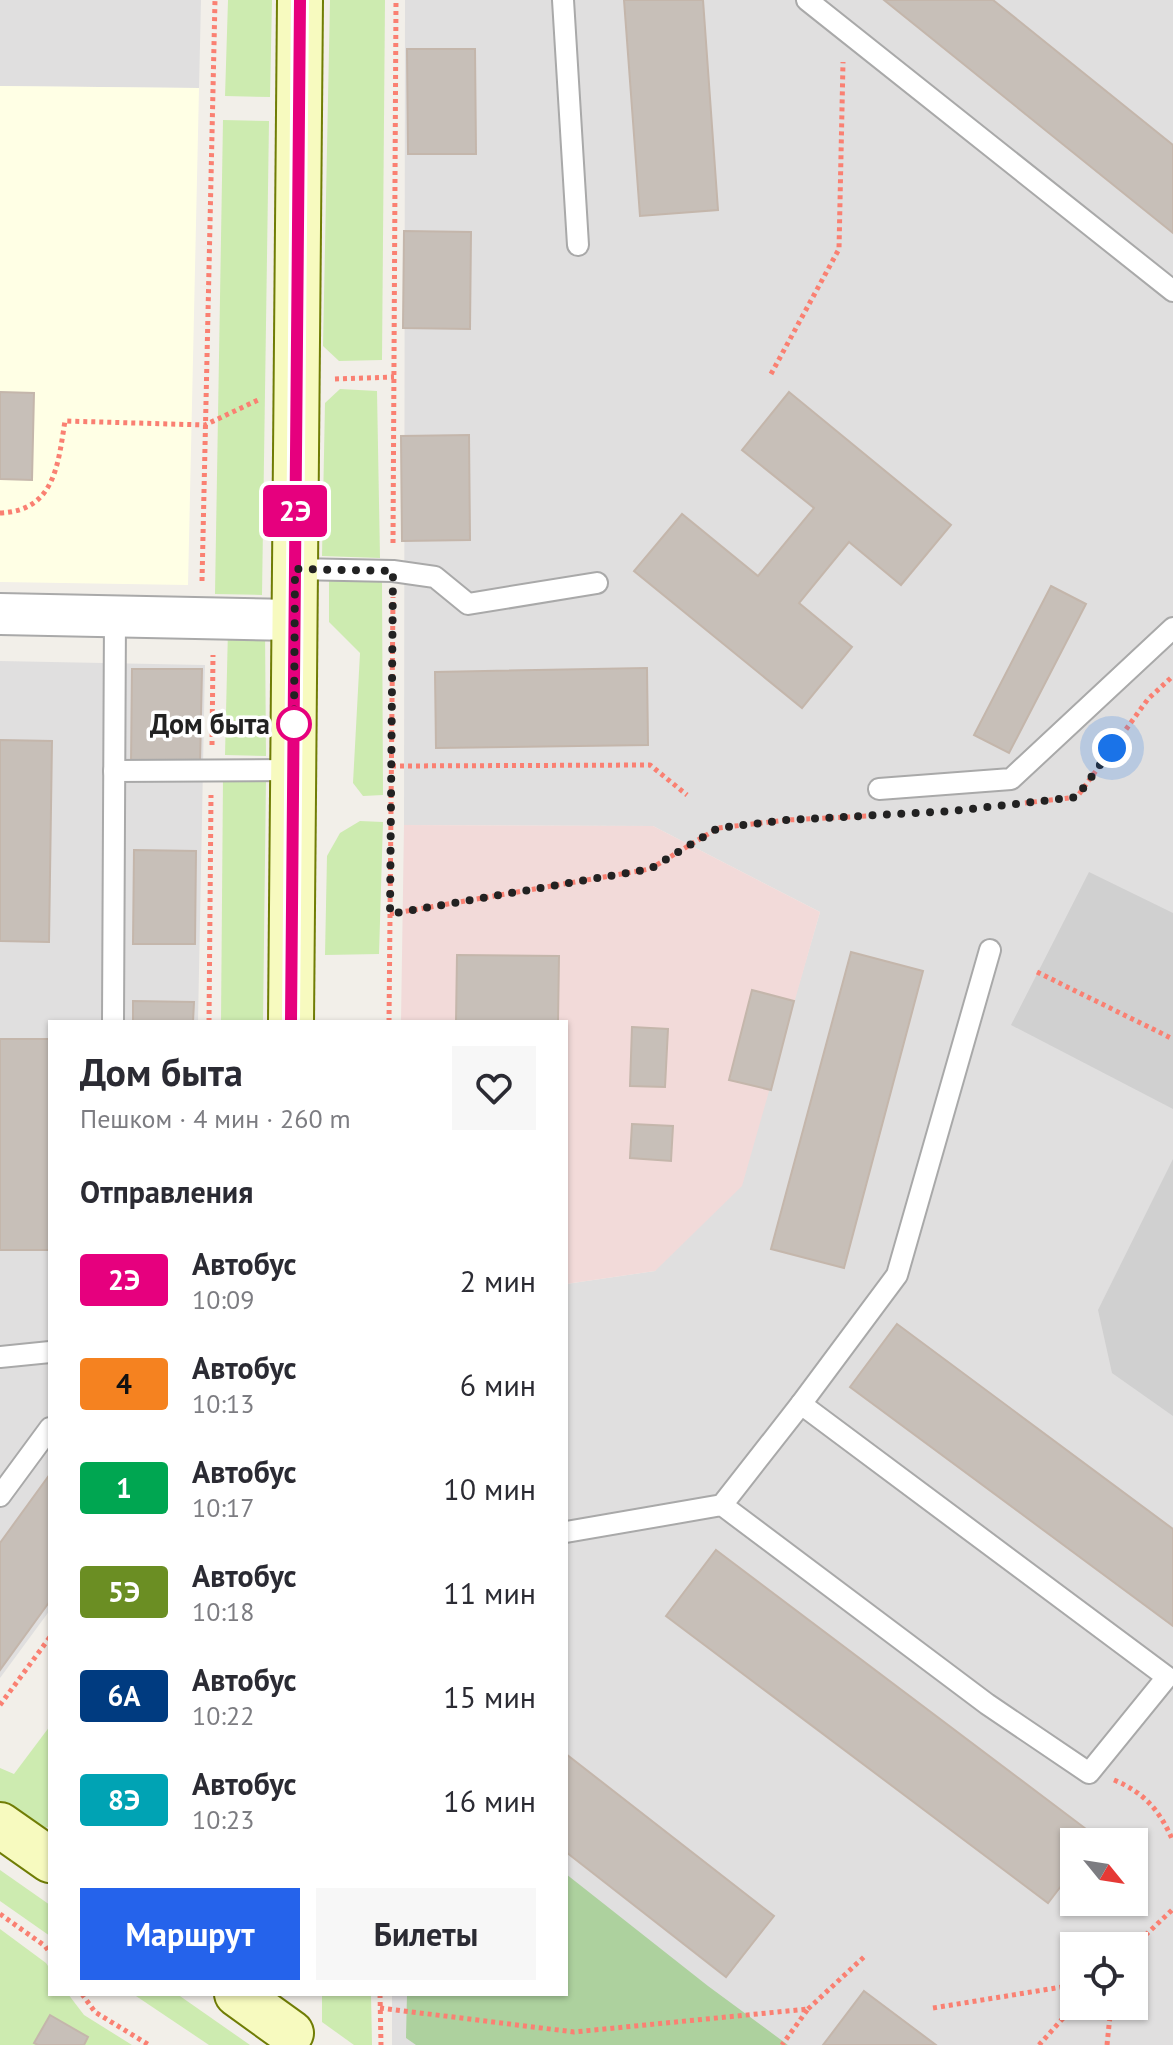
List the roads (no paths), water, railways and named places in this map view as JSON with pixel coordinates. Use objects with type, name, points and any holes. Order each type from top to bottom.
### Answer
[{"type":"street","points":[[291,1020],[300,0]]},
{"type":"street","points":[[0,614],[294,620]]},
{"type":"street","points":[[0,1825],[48,1859]]},
{"type":"street","points":[[241,1996],[296,2024]]},
{"type":"lane","points":[[563,0],[578,245]]},
{"type":"lane","points":[[807,0],[1173,291]]},
{"type":"lane","points":[[295,569],[393,571],[435,577],[468,604],[597,583]]},
{"type":"lane","points":[[113,1020],[115,616]]},
{"type":"lane","points":[[879,789],[1011,779],[1173,628]]},
{"type":"lane","points":[[114,771],[295,770]]},
{"type":"lane","points":[[568,1532],[722,1505],[897,1275],[990,950]]},
{"type":"lane","points":[[0,1357],[48,1352]]},
{"type":"lane","points":[[722,1505],[987,1704],[1089,1773],[1167,1677],[801,1404]]},
{"type":"lane","points":[[0,1496],[48,1431]]},
{"type":"place","name":"Дом быта","points":[[294,724]]}]
